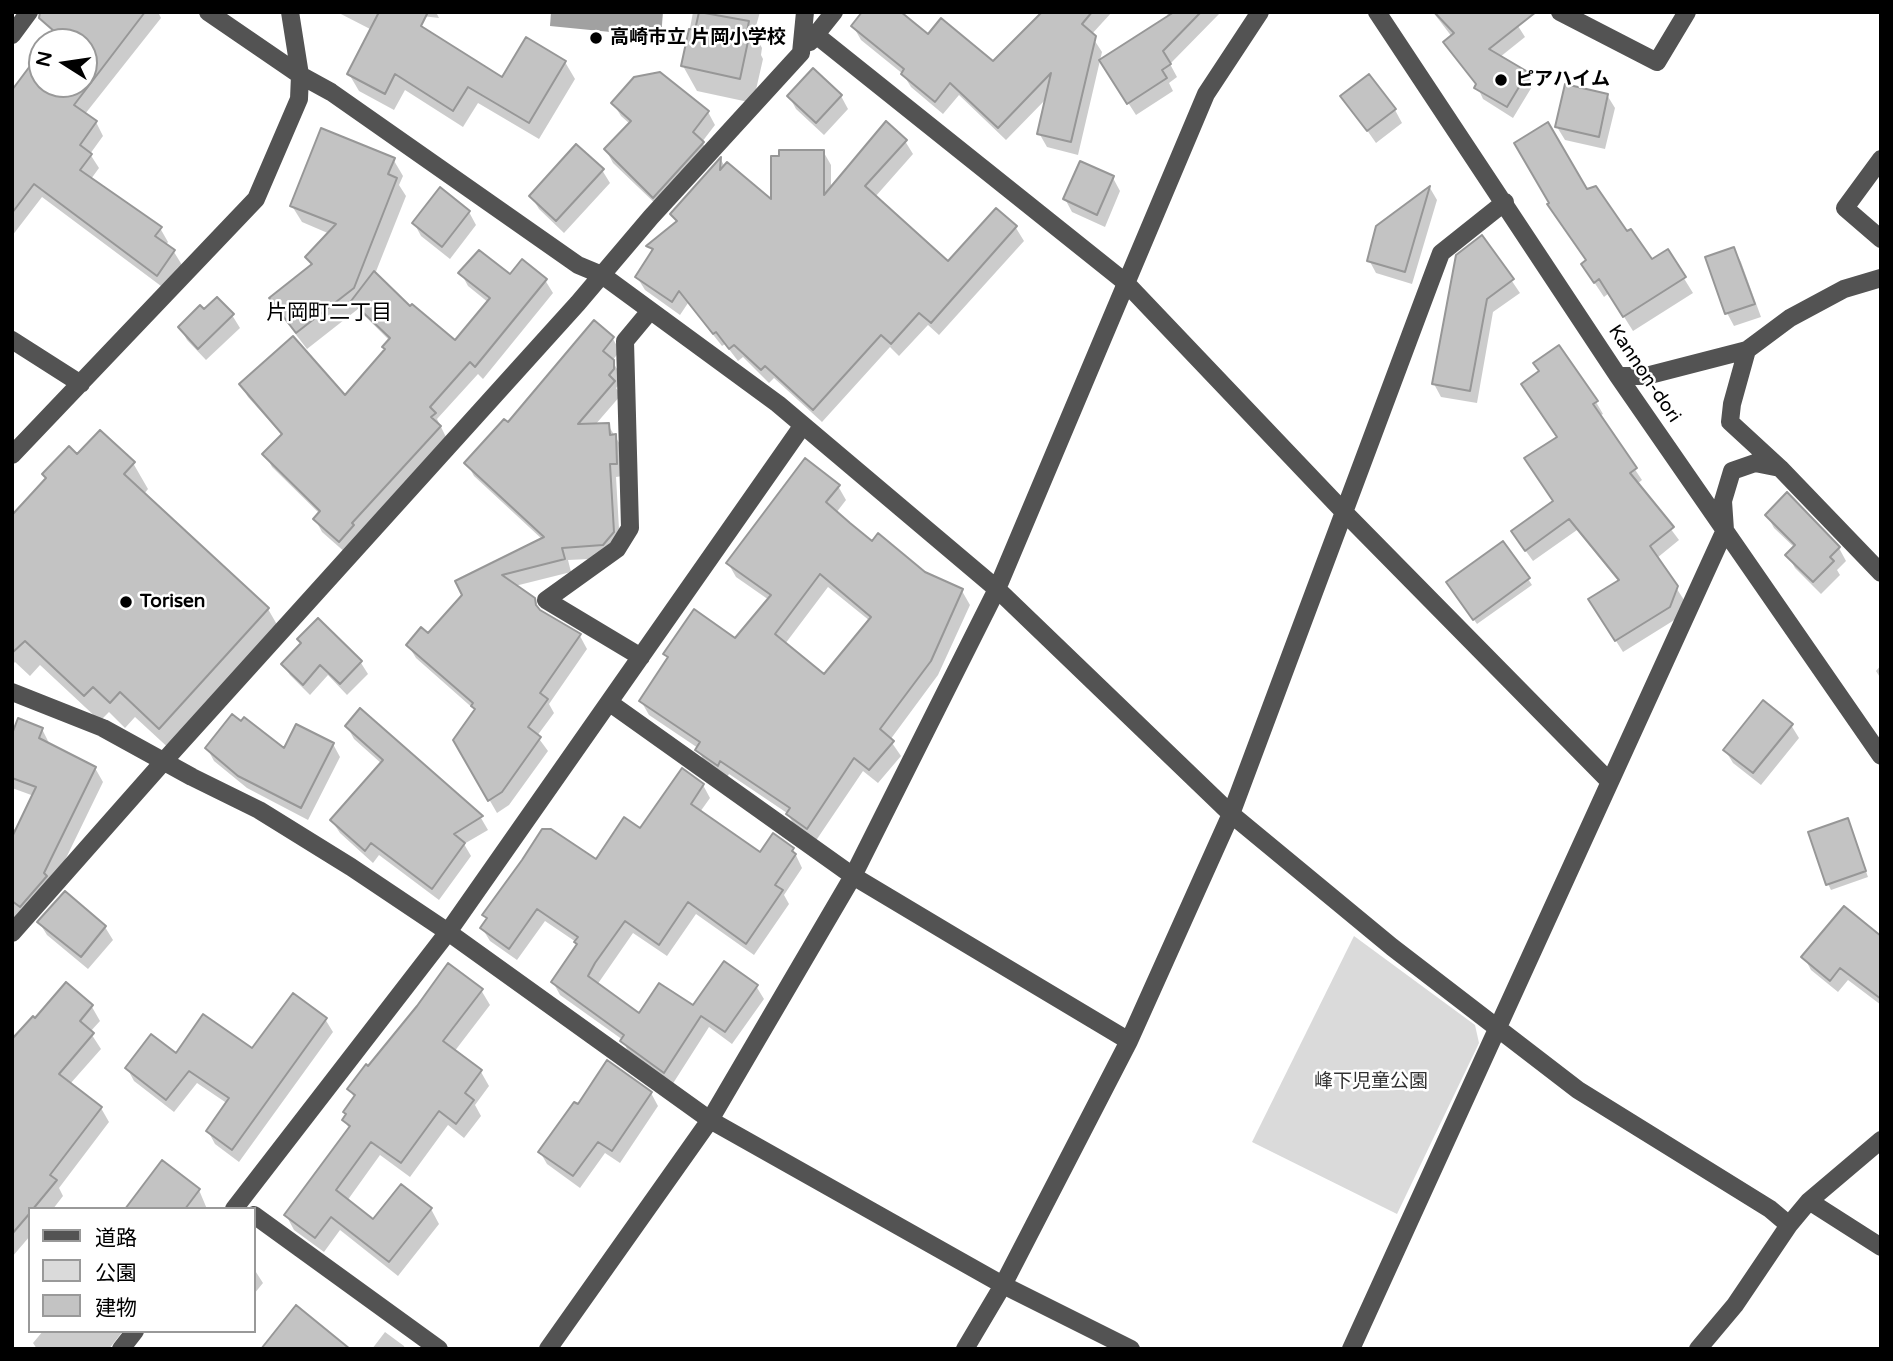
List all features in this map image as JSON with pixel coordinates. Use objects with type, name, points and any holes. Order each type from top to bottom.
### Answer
[{"type":"street","points":[[12,35],[29,12]]},
{"type":"street","points":[[208,12],[300,75],[331,92],[578,265],[602,275],[778,404],[997,589],[1231,814],[1392,947],[1578,1090],[1770,1209],[1789,1225]]},
{"type":"street","points":[[12,455],[256,199],[299,99],[300,75],[290,12]]},
{"type":"street","points":[[801,53],[805,12]]},
{"type":"street","points":[[12,933],[164,761],[366,540],[651,217],[801,53],[834,12]]},
{"type":"street","points":[[548,1349],[710,1120],[853,876],[997,589],[1206,94],[1260,12]]},
{"type":"street","name":"Kannon-dori","points":[[1377,12],[1618,376],[1881,756]]},
{"type":"street","points":[[1560,12],[1657,62],[1687,12]]},
{"type":"street","points":[[816,35],[1125,282],[1343,512],[1365,531],[1609,781]]},
{"type":"street","points":[[1881,159],[1845,208],[1881,239]]},
{"type":"street","points":[[965,1349],[1003,1285],[1129,1041],[1231,814],[1441,253],[1505,202]]},
{"type":"street","points":[[1618,376],[1646,376],[1747,350],[1790,318],[1844,289],[1881,278]]},
{"type":"street","points":[[641,657],[545,600],[617,549],[630,528],[625,341],[650,311]]},
{"type":"street","points":[[12,340],[81,384]]},
{"type":"street","points":[[1747,350],[1732,404],[1730,422],[1780,468],[1881,573]]},
{"type":"street","points":[[239,1207],[449,932],[803,425]]},
{"type":"street","points":[[1351,1349],[1725,530],[1723,500],[1732,471],[1755,463],[1780,468]]},
{"type":"street","points":[[12,692],[103,728],[259,810],[449,932],[710,1120],[1003,1285],[1131,1349]]},
{"type":"street","points":[[610,703],[853,876],[1129,1041]]},
{"type":"street","points":[[1698,1349],[1735,1305],[1789,1225],[1809,1201],[1881,1140]]},
{"type":"street","points":[[1809,1201],[1881,1247]]},
{"type":"street","points":[[256,1216],[439,1349]]},
{"type":"street","points":[[121,1349],[133,1333]]},
{"type":"green space","name":"峰下児童公園","points":[[1354,936],[1475,1025],[1479,1043],[1397,1214],[1252,1142]]},
{"type":"shaded area","points":[[551,12],[663,12],[661,37],[550,26]]},
{"type":"building","points":[[40,12],[145,12],[98,74],[98,28],[50,28],[39,18]]},
{"type":"building","points":[[379,12],[428,12],[421,26],[502,77],[526,37],[566,61],[529,123],[468,87],[453,111],[395,74],[385,94],[347,74]]},
{"type":"building","points":[[699,12],[749,21],[747,32],[750,32],[740,79],[681,66],[689,29],[695,30]]},
{"type":"building","points":[[862,12],[901,12],[928,34],[941,18],[993,61],[1042,12],[1092,12],[1082,24],[1096,36],[1071,142],[1037,134],[1051,73],[998,128],[950,83],[935,102],[901,74],[904,69],[851,26]]},
{"type":"building","points":[[1174,12],[1201,12],[1163,51],[1171,64],[1162,70],[1167,78],[1127,104],[1099,60]]},
{"type":"building","points":[[1434,12],[1536,12],[1489,49],[1528,72],[1507,107],[1474,88],[1476,84],[1443,42],[1454,33]]},
{"type":"building","points":[[813,68],[842,95],[816,123],[787,96]]},
{"type":"building","points":[[28,69],[28,98],[79,98],[74,105],[97,121],[80,145],[92,154],[80,170],[162,227],[155,236],[175,250],[157,276],[34,184],[12,213],[12,90]]},
{"type":"building","points":[[660,72],[709,111],[693,132],[704,142],[653,198],[604,149],[631,121],[611,103],[634,77]]},
{"type":"building","points":[[1369,74],[1396,109],[1367,131],[1340,96]]},
{"type":"building","points":[[1565,84],[1608,94],[1599,137],[1555,127]]},
{"type":"building","points":[[886,121],[907,140],[865,186],[948,261],[996,208],[1017,226],[931,323],[919,313],[891,344],[881,335],[813,410],[765,366],[761,370],[734,345],[729,349],[716,332],[713,334],[679,291],[672,302],[635,277],[653,249],[646,246],[677,221],[670,214],[721,157],[720,170],[727,162],[771,199],[771,156],[779,156],[779,150],[824,150],[824,195]]},
{"type":"building","points":[[1548,122],[1587,189],[1596,186],[1627,231],[1631,229],[1652,259],[1668,249],[1686,277],[1623,317],[1599,279],[1594,283],[1581,264],[1586,260],[1547,204],[1549,203],[1514,143]]},
{"type":"building","points":[[321,128],[395,158],[388,174],[397,178],[354,288],[296,333],[269,298],[312,264],[305,257],[336,224],[290,206]]},
{"type":"building","points":[[576,144],[604,169],[556,221],[529,196]]},
{"type":"building","points":[[1080,161],[1114,176],[1097,215],[1063,199]]},
{"type":"building","points":[[1430,186],[1405,272],[1367,261],[1376,226]]},
{"type":"building","points":[[440,187],[470,211],[442,247],[412,223]]},
{"type":"building","points":[[1482,235],[1514,279],[1487,299],[1470,391],[1432,384],[1456,255]]},
{"type":"building","points":[[1734,247],[1755,304],[1725,314],[1705,257]]},
{"type":"building","points":[[479,250],[510,274],[522,259],[547,279],[475,367],[470,362],[430,407],[436,413],[431,417],[441,426],[352,523],[354,525],[339,542],[313,519],[320,511],[262,454],[282,434],[239,384],[293,336],[345,395],[385,349],[382,347],[390,338],[351,301],[374,271],[410,306],[412,304],[455,340],[490,298],[458,273]]},
{"type":"building","points":[[217,297],[234,314],[198,349],[178,327],[200,305],[204,309]]},
{"type":"building","points":[[594,320],[614,337],[603,351],[614,360],[614,369],[609,375],[615,381],[578,424],[609,423],[610,435],[616,434],[617,464],[610,464],[614,532],[603,545],[562,548],[565,559],[502,575],[535,598],[540,610],[581,634],[540,693],[548,699],[528,727],[541,737],[502,792],[488,801],[453,740],[475,709],[471,706],[473,703],[406,645],[421,627],[428,633],[462,595],[455,581],[544,537],[464,463],[504,419],[508,422]]},
{"type":"building","points":[[1559,345],[1598,401],[1593,404],[1637,468],[1630,473],[1674,527],[1650,546],[1678,586],[1670,607],[1615,641],[1588,599],[1619,580],[1569,519],[1525,551],[1511,531],[1553,501],[1524,458],[1557,437],[1521,384],[1539,371],[1533,363]]},
{"type":"building","points":[[100,430],[135,462],[124,474],[269,608],[159,729],[120,692],[110,703],[93,687],[84,696],[25,641],[12,653],[12,515],[46,478],[42,474],[69,446],[77,454]]},
{"type":"building","points":[[805,458],[840,485],[826,502],[850,523],[872,541],[878,533],[925,572],[963,589],[931,661],[880,729],[894,741],[869,770],[854,758],[807,829],[786,814],[790,808],[720,761],[718,766],[695,750],[700,742],[639,701],[668,657],[663,654],[694,609],[735,638],[771,595],[726,563]],"holes":[[[820,574],[871,617],[824,674],[775,634]]]},
{"type":"building","points":[[1787,492],[1840,547],[1830,557],[1834,561],[1813,582],[1785,555],[1795,545],[1765,515]]},
{"type":"building","points":[[1503,541],[1530,578],[1473,620],[1446,582]]},
{"type":"building","points":[[318,618],[362,661],[340,684],[320,665],[303,685],[281,664],[301,643],[297,639]]},
{"type":"building","points":[[1763,700],[1793,724],[1753,773],[1723,750]]},
{"type":"building","points":[[360,708],[483,816],[454,834],[465,843],[432,889],[371,843],[365,851],[330,820],[383,760],[345,726]]},
{"type":"building","points":[[232,714],[241,721],[244,717],[284,748],[296,724],[334,743],[301,808],[238,776],[205,748]]},
{"type":"building","points":[[18,718],[43,728],[39,738],[96,767],[44,873],[47,876],[20,907],[12,901],[12,837],[36,787],[12,778],[12,734]]},
{"type":"building","points":[[682,768],[704,784],[691,804],[760,852],[773,833],[794,848],[792,851],[796,854],[775,885],[783,890],[746,944],[688,902],[659,945],[625,921],[595,963],[588,976],[639,1013],[659,983],[693,1005],[724,961],[758,985],[725,1032],[701,1016],[664,1073],[620,1041],[624,1035],[551,982],[577,944],[574,942],[578,937],[537,909],[509,949],[480,928],[487,918],[482,915],[542,829],[551,829],[596,859],[624,817],[640,828]]},
{"type":"building","points":[[1848,818],[1866,871],[1826,885],[1808,832]]},
{"type":"building","points":[[65,891],[106,926],[81,957],[37,922]]},
{"type":"building","points":[[1844,906],[1881,936],[1881,999],[1840,968],[1830,981],[1801,957]]},
{"type":"building","points":[[448,963],[483,989],[443,1041],[482,1070],[465,1093],[474,1100],[456,1124],[439,1111],[401,1163],[371,1142],[336,1190],[373,1219],[401,1184],[432,1208],[389,1262],[331,1217],[315,1238],[284,1215],[350,1126],[342,1120],[346,1114],[343,1112],[355,1095],[347,1089],[417,1006]]},
{"type":"building","points":[[66,982],[93,1005],[80,1021],[94,1033],[59,1074],[102,1107],[50,1175],[57,1180],[35,1207],[28,1207],[28,1215],[12,1234],[12,1039],[33,1016],[35,1018]]},
{"type":"building","points":[[293,993],[327,1018],[232,1150],[206,1131],[229,1098],[189,1071],[166,1100],[125,1068],[151,1034],[176,1053],[203,1014],[252,1048]]},
{"type":"building","points":[[607,1060],[652,1092],[612,1151],[598,1142],[573,1176],[538,1152],[574,1102],[578,1104]]},
{"type":"building","points":[[162,1160],[200,1189],[186,1207],[127,1207]]},
{"type":"building","points":[[296,1305],[350,1349],[261,1349]]},
{"type":"place","name":"高崎市立 片岡小学校","points":[[596,38]]},
{"type":"place","name":"ピアハイム","points":[[1501,80]]},
{"type":"place","name":"Torisen","points":[[126,602]]},
{"type":"district","name":"片岡町二丁目","points":[[329,313]]}]
